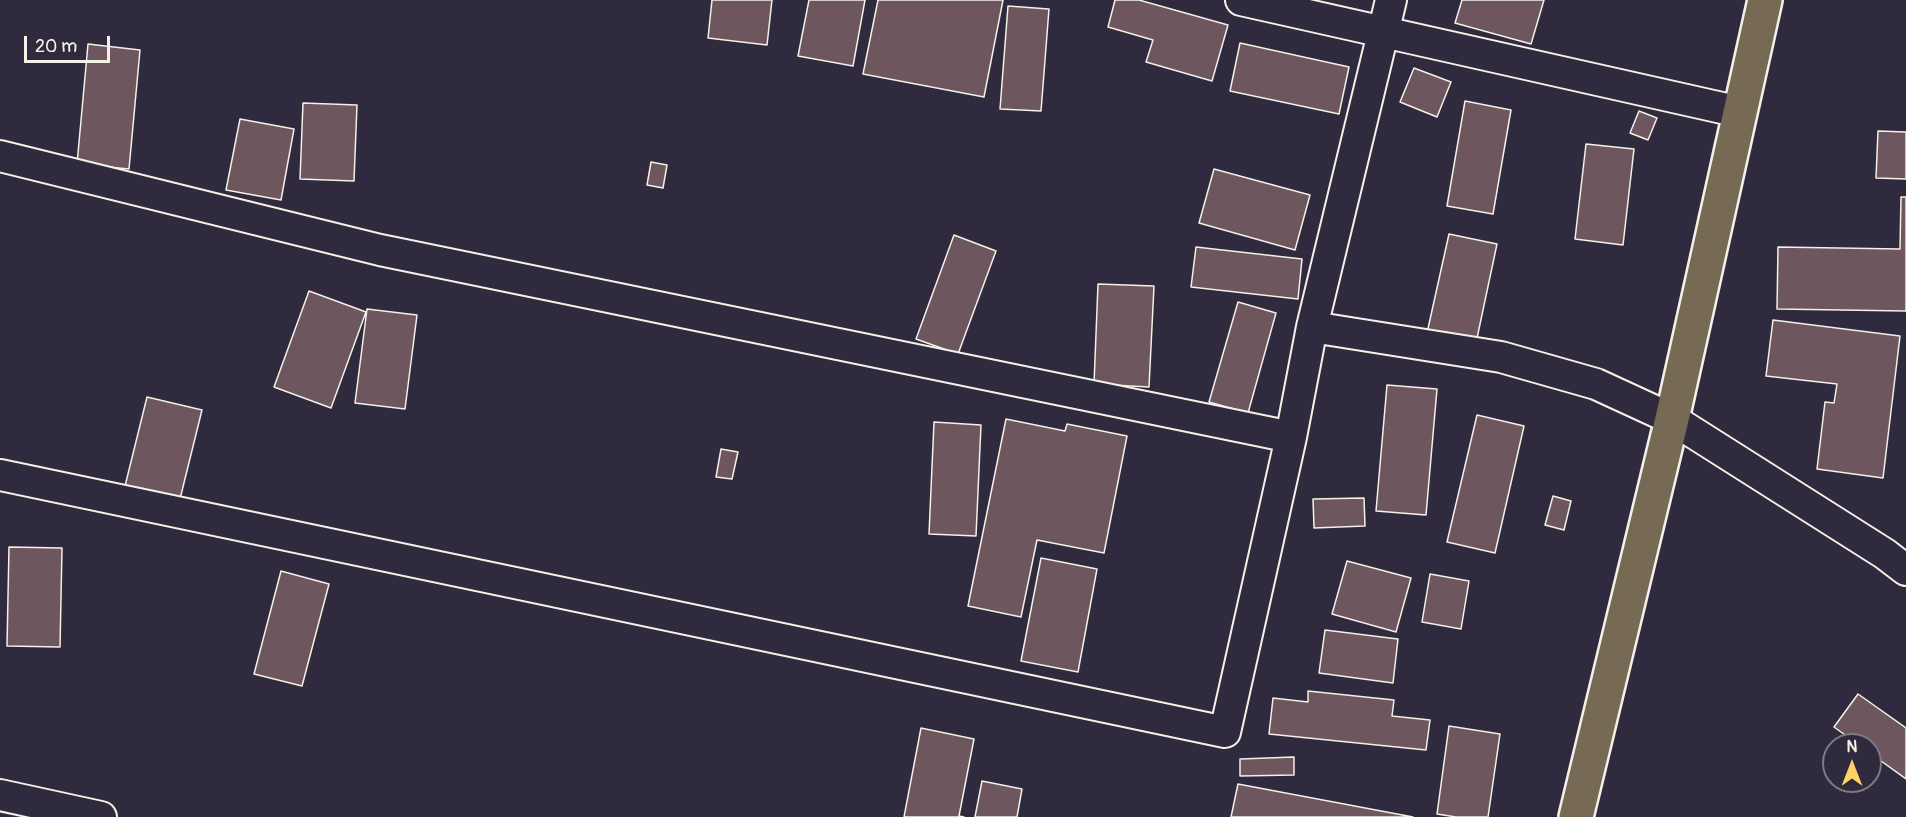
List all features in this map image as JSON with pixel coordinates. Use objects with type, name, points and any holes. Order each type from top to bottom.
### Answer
[{"type":"main road","points":[[1576,817],[1672,419],[1766,0]]},
{"type":"street","points":[[1241,0],[1740,112]]},
{"type":"street","points":[[0,476],[1225,732],[1291,437],[1312,327],[1390,0]]},
{"type":"street","points":[[0,156],[380,250],[1291,437]]},
{"type":"street","points":[[1312,327],[1502,357],[1596,384],[1672,419],[1885,554],[1906,570]]},
{"type":"street","points":[[0,795],[101,817]]},
{"type":"building","points":[[712,0],[772,0],[767,45],[708,38]]},
{"type":"building","points":[[809,0],[865,0],[853,66],[798,56]]},
{"type":"building","points":[[878,0],[1003,0],[984,97],[863,74]]},
{"type":"building","points":[[1115,0],[1139,0],[1228,25],[1212,81],[1146,62],[1153,40],[1108,27]]},
{"type":"building","points":[[1462,0],[1544,0],[1531,44],[1455,23]]},
{"type":"building","points":[[1008,6],[1049,9],[1041,111],[1000,109]]},
{"type":"building","points":[[1240,43],[1349,67],[1339,114],[1230,91]]},
{"type":"building","points":[[88,44],[140,50],[129,169],[77,164]]},
{"type":"building","points":[[1414,68],[1451,82],[1437,117],[1400,102]]},
{"type":"building","points":[[1465,101],[1511,110],[1493,214],[1447,206]]},
{"type":"building","points":[[303,103],[357,105],[354,181],[300,179]]},
{"type":"building","points":[[1639,111],[1657,118],[1648,140],[1630,133]]},
{"type":"building","points":[[240,119],[294,129],[281,200],[226,190]]},
{"type":"building","points":[[1878,131],[1906,132],[1906,179],[1876,178]]},
{"type":"building","points":[[1586,144],[1634,149],[1623,245],[1575,239]]},
{"type":"building","points":[[651,162],[667,165],[663,188],[647,185]]},
{"type":"building","points":[[1214,169],[1310,195],[1295,250],[1199,223]]},
{"type":"building","points":[[1901,197],[1906,197],[1906,311],[1777,309],[1778,247],[1900,249]]},
{"type":"building","points":[[1449,234],[1497,244],[1476,343],[1427,333]]},
{"type":"building","points":[[954,235],[996,251],[958,354],[916,339]]},
{"type":"building","points":[[1196,247],[1302,259],[1298,299],[1191,287]]},
{"type":"building","points":[[1098,284],[1154,286],[1149,387],[1094,384]]},
{"type":"building","points":[[309,291],[366,312],[331,408],[274,387]]},
{"type":"building","points":[[1238,302],[1276,313],[1248,413],[1209,402]]},
{"type":"building","points":[[367,309],[417,315],[405,409],[355,403]]},
{"type":"building","points":[[1773,320],[1900,336],[1883,478],[1817,469],[1825,402],[1834,403],[1837,384],[1766,376]]},
{"type":"building","points":[[1387,385],[1437,389],[1426,515],[1376,511]]},
{"type":"building","points":[[147,397],[202,410],[180,499],[125,486]]},
{"type":"building","points":[[1477,415],[1524,426],[1495,553],[1447,542]]},
{"type":"building","points":[[1006,419],[1065,431],[1067,424],[1127,436],[1104,553],[1037,540],[1021,617],[968,606]]},
{"type":"building","points":[[934,422],[981,425],[976,536],[929,534]]},
{"type":"building","points":[[721,449],[738,452],[732,479],[716,477]]},
{"type":"building","points":[[1553,496],[1571,501],[1564,530],[1545,525]]},
{"type":"building","points":[[1364,498],[1365,526],[1314,528],[1313,499]]},
{"type":"building","points":[[9,547],[62,548],[60,647],[7,646]]},
{"type":"building","points":[[1041,558],[1097,569],[1078,672],[1021,661]]},
{"type":"building","points":[[1347,561],[1411,578],[1396,632],[1332,614]]},
{"type":"building","points":[[281,571],[329,584],[302,686],[254,674]]},
{"type":"building","points":[[1430,574],[1469,581],[1461,629],[1422,622]]},
{"type":"building","points":[[1325,630],[1398,639],[1393,683],[1319,673]]},
{"type":"building","points":[[1308,691],[1394,700],[1392,716],[1430,720],[1426,750],[1269,734],[1273,698],[1308,702]]},
{"type":"building","points":[[1858,694],[1906,728],[1906,779],[1882,762],[1882,733],[1842,733],[1834,727]]},
{"type":"building","points":[[1449,726],[1500,734],[1488,817],[1456,817],[1437,814]]},
{"type":"building","points":[[921,728],[974,739],[959,816],[964,817],[904,817]]},
{"type":"building","points":[[1294,757],[1294,775],[1240,776],[1240,759]]},
{"type":"building","points":[[982,781],[1022,789],[1017,817],[975,817]]},
{"type":"building","points":[[1238,784],[1413,817],[1231,817]]}]
